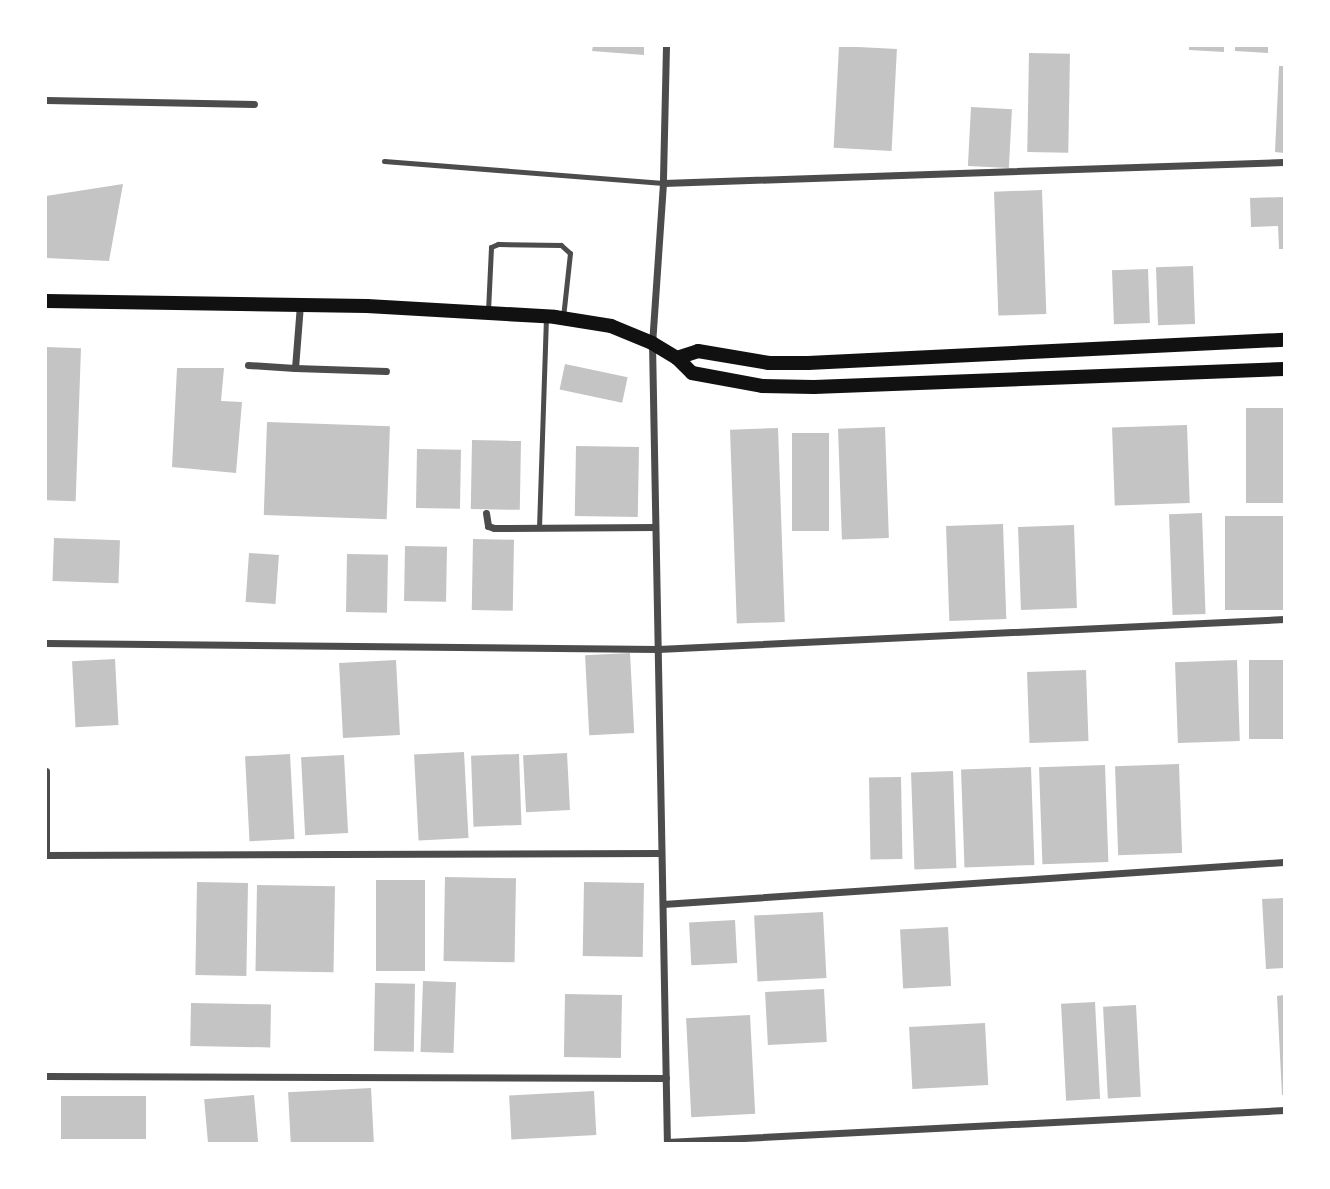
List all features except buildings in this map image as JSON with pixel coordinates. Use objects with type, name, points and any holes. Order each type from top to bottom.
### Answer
[{"type":"main road","points":[[46,301],[300,304],[563,318],[611,326],[677,358],[692,373],[762,386],[801,387],[1284,369]]},
{"type":"main road","points":[[677,358],[698,351],[769,363],[808,363],[1284,340]]},
{"type":"street","points":[[666,46],[663,183],[652,344],[667,1143],[1284,1110]]},
{"type":"street","points":[[46,100],[254,104]]},
{"type":"street","points":[[663,183],[1284,162]]},
{"type":"street","points":[[295,368],[300,304]]},
{"type":"street","points":[[248,365],[386,370]]},
{"type":"street","points":[[485,513],[488,526],[494,528],[655,527]]},
{"type":"street","points":[[46,643],[658,649],[1284,619]]},
{"type":"street","points":[[46,771],[46,855],[662,853]]},
{"type":"street","points":[[663,904],[1284,862]]},
{"type":"street","points":[[46,1076],[666,1078]]},
{"type":"lane","points":[[384,161],[663,183]]},
{"type":"lane","points":[[488,314],[491,247],[498,244],[561,244],[570,253],[563,318]]},
{"type":"lane","points":[[539,528],[546,316]]}]
